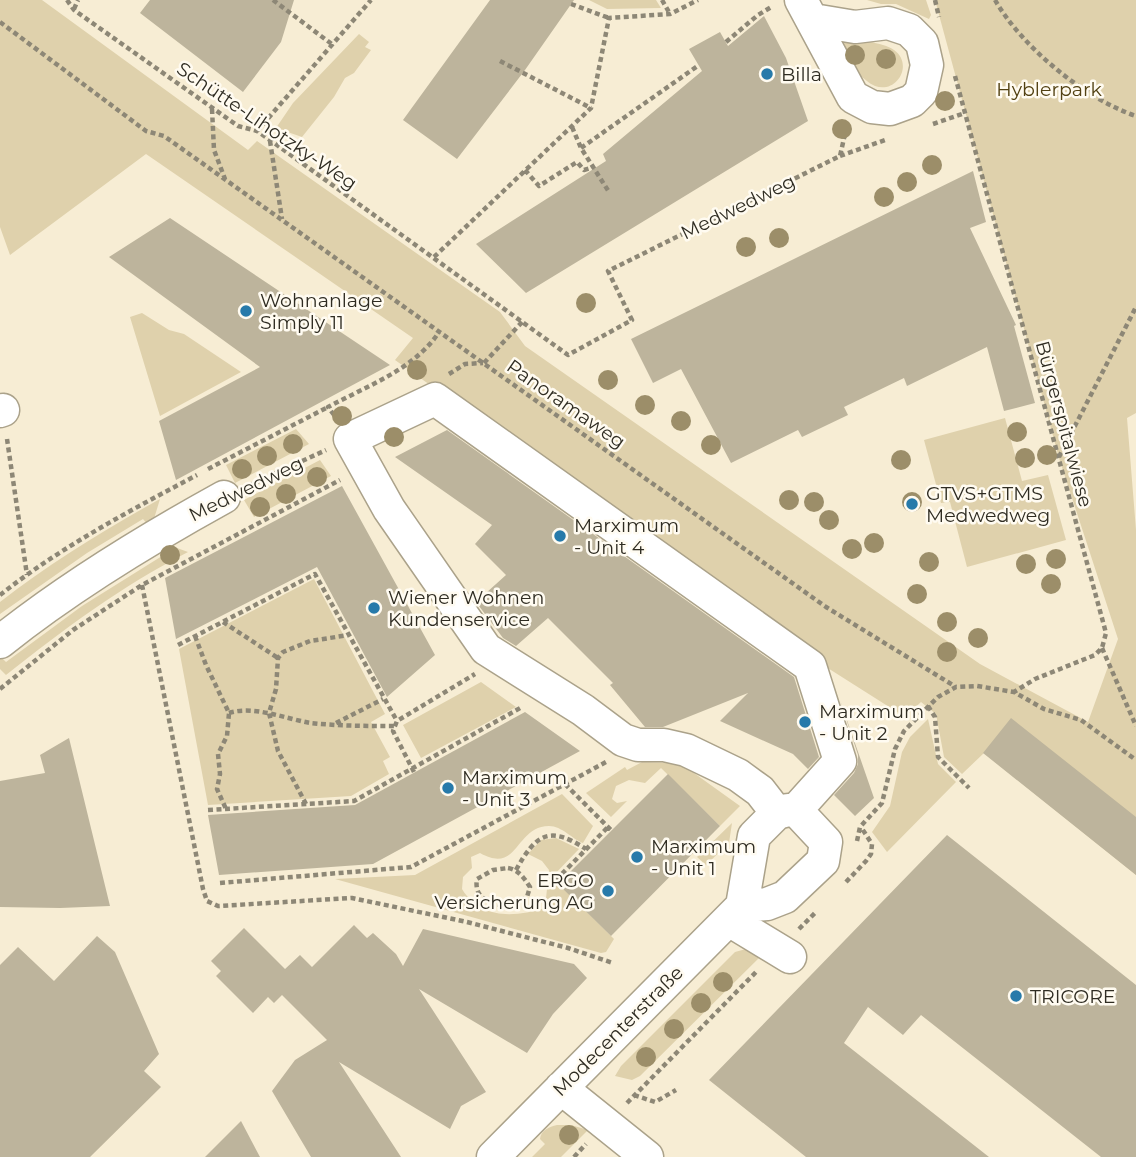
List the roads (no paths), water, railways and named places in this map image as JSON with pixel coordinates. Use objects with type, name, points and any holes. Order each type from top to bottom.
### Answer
[{"type":"street","points":[[807,10],[856,27],[888,23],[909,30],[922,43],[927,65],[921,92],[912,101],[890,109],[873,107],[853,97],[807,10]]},
{"type":"street","points":[[735,913],[754,836],[787,811],[840,761],[810,666],[435,399],[349,439],[389,509],[486,649],[623,740],[638,745],[664,745],[686,750],[738,775],[787,811],[826,842],[823,861],[785,897],[735,913]]},
{"type":"street","name":"Medwedweg","points":[[0,642],[40,610],[85,580],[224,497]]},
{"type":"street","points":[[735,913],[784,953]]},
{"type":"street","name":"Modecenterstraße","points":[[493,1157],[735,913]]},
{"type":"street","points":[[561,1088],[647,1157]]},
{"type":"place","name":"Billa","points":[[767,74]]},
{"type":"place","name":"Wohnanlage Simply 11","points":[[246,311]]},
{"type":"place","name":"GTVS+GTMS Medwedweg","points":[[912,504]]},
{"type":"place","name":"Marximum - Unit 4","points":[[560,536]]},
{"type":"place","name":"Wiener Wohnen Kundenservice","points":[[374,608]]},
{"type":"place","name":"Marximum - Unit 2","points":[[805,722]]},
{"type":"place","name":"Marximum - Unit 3","points":[[448,788]]},
{"type":"place","name":"Marximum - Unit 1","points":[[637,857]]},
{"type":"place","name":"ERGO Versicherung AG","points":[[608,891]]},
{"type":"place","name":"TRICORE","points":[[1016,996]]},
{"type":"park label","name":"Hyblerpark","points":[[1049,89]]}]
